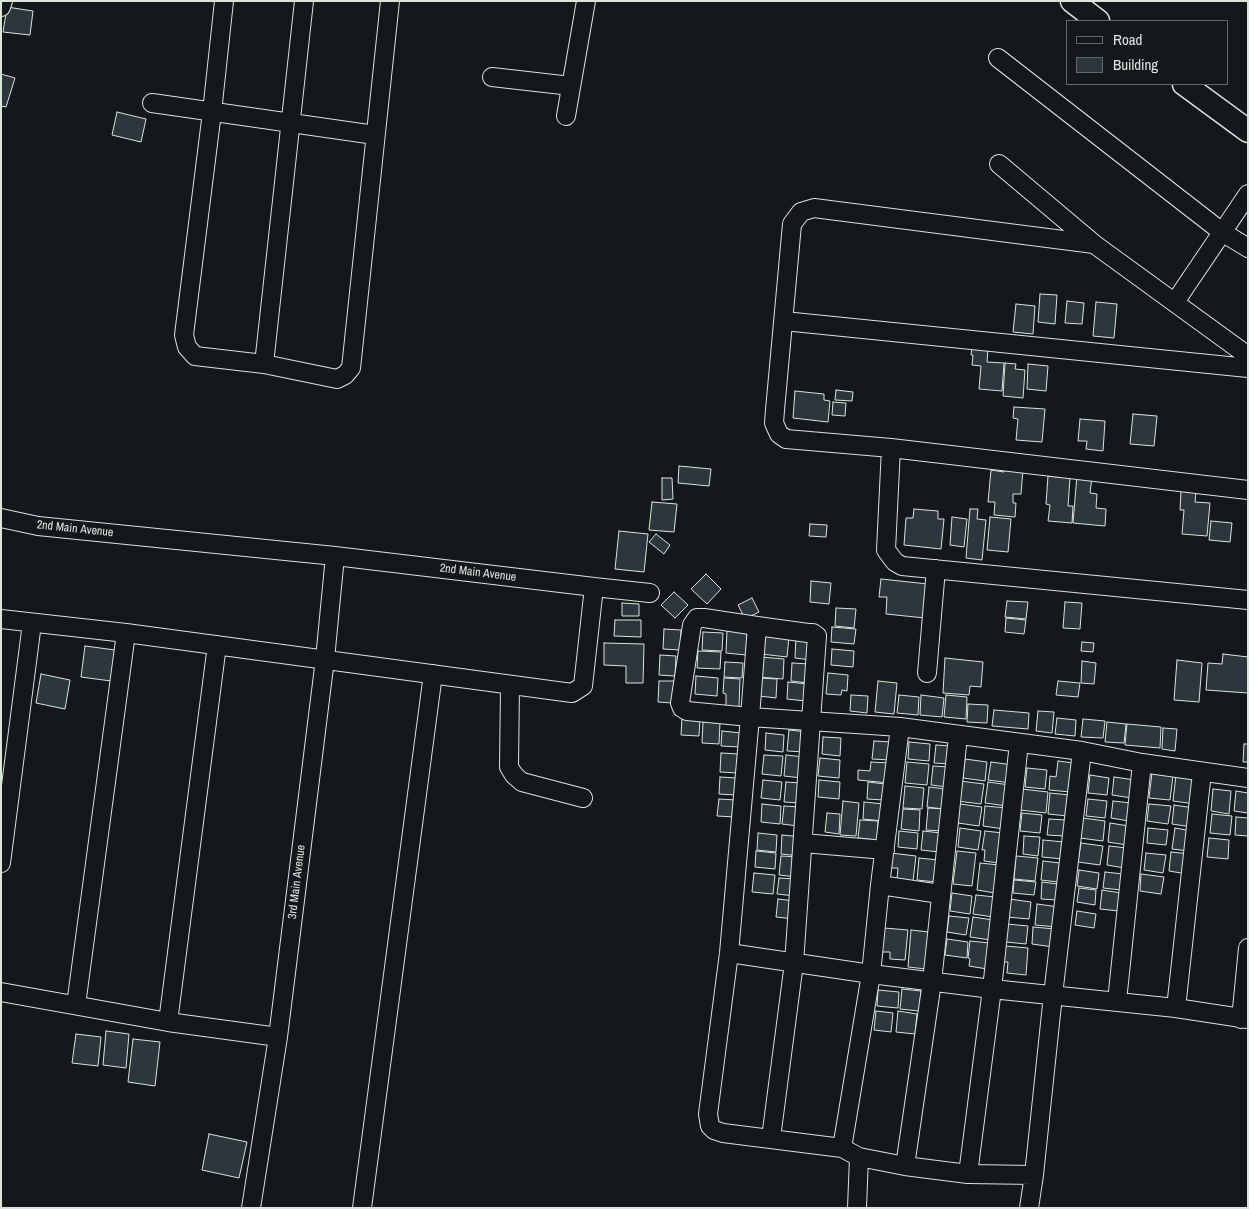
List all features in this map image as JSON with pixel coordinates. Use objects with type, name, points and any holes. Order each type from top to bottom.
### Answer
[{"type":"main road","points":[[1072,1],[1097,20]]},
{"type":"main road","points":[[1185,85],[1248,130]]},
{"type":"street","points":[[1,7],[2,1]]},
{"type":"street","points":[[224,1],[184,335],[187,347],[195,356],[264,364],[337,379],[345,375],[350,368],[390,1]]},
{"type":"street","points":[[264,364],[304,1]]},
{"type":"street","points":[[566,116],[586,1]]},
{"type":"street","points":[[998,58],[1222,232],[1248,248]]},
{"type":"street","points":[[492,77],[571,86]]},
{"type":"street","points":[[152,103],[375,135]]},
{"type":"street","points":[[999,164],[1094,244],[1248,356]]},
{"type":"street","points":[[1175,302],[1248,194]]},
{"type":"street","points":[[1094,244],[814,208],[801,212],[792,224],[774,423],[779,434],[786,439],[891,448],[1248,490]]},
{"type":"street","points":[[784,321],[1248,368]]},
{"type":"street","points":[[891,448],[886,550],[895,562],[902,566],[1248,600]]},
{"type":"street","name":"2nd Main Avenue","points":[[1,518],[38,526],[335,556],[594,588],[650,593]]},
{"type":"street","name":"3rd Main Avenue","points":[[251,1208],[278,1037],[325,659],[335,556]]},
{"type":"street","points":[[927,672],[936,569]]},
{"type":"street","points":[[1,619],[126,633],[572,693],[583,686],[594,588]]},
{"type":"street","points":[[771,1138],[794,963],[803,843],[811,722],[816,636],[813,633],[697,618],[692,625],[680,703],[682,708],[687,710],[811,722],[900,727],[1082,751],[1142,763],[1248,778]]},
{"type":"street","points":[[1,863],[32,623]]},
{"type":"street","points":[[757,626],[729,953],[708,1120],[710,1126],[714,1130],[842,1148],[859,1157],[905,1166],[968,1174],[1034,1175]]},
{"type":"street","points":[[76,1005],[126,633]]},
{"type":"street","points":[[168,1022],[217,645]]},
{"type":"street","points":[[362,1208],[433,674]]},
{"type":"street","points":[[510,686],[509,766],[514,775],[522,782],[583,798]]},
{"type":"street","points":[[842,1148],[871,974],[900,727]]},
{"type":"street","points":[[905,1166],[932,982],[958,736]]},
{"type":"street","points":[[968,1174],[992,989],[1020,743]]},
{"type":"street","points":[[1029,1208],[1082,751]]},
{"type":"street","points":[[1117,1001],[1142,763]]},
{"type":"street","points":[[1176,1008],[1202,772]]},
{"type":"street","points":[[803,843],[885,850]]},
{"type":"street","points":[[880,886],[940,894]]},
{"type":"street","points":[[729,953],[932,982],[1117,1001],[1244,1019],[1248,948]]},
{"type":"street","points":[[1,992],[168,1022],[278,1037]]},
{"type":"street","points":[[857,1208],[859,1157]]},
{"type":"building","points":[[7,7],[33,11],[30,35],[3,32]]},
{"type":"building","points":[[1,74],[15,78],[6,107],[1,106]]},
{"type":"building","points":[[117,112],[146,119],[141,142],[112,135]]},
{"type":"building","points":[[1040,294],[1057,295],[1055,324],[1038,322]]},
{"type":"building","points":[[1067,301],[1084,303],[1082,324],[1065,323]]},
{"type":"building","points":[[1096,302],[1117,304],[1114,338],[1093,336]]},
{"type":"building","points":[[1016,304],[1035,306],[1033,334],[1013,332]]},
{"type":"building","points":[[972,347],[988,349],[987,362],[1004,363],[1002,391],[979,389],[981,366],[972,365]]},
{"type":"building","points":[[1005,363],[1016,364],[1015,369],[1025,370],[1023,398],[1003,396]]},
{"type":"building","points":[[1028,364],[1048,366],[1046,391],[1027,389]]},
{"type":"building","points":[[836,390],[853,392],[852,401],[835,400]]},
{"type":"building","points":[[795,391],[824,394],[824,400],[830,401],[828,422],[793,418]]},
{"type":"building","points":[[833,402],[846,403],[845,416],[832,415]]},
{"type":"building","points":[[1014,407],[1045,409],[1042,442],[1016,440],[1018,419],[1013,418]]},
{"type":"building","points":[[1133,414],[1157,416],[1154,446],[1130,444]]},
{"type":"building","points":[[1080,419],[1105,421],[1103,451],[1086,449],[1087,441],[1078,441]]},
{"type":"building","points":[[679,466],[711,469],[709,486],[678,483]]},
{"type":"building","points":[[1004,467],[1023,469],[1021,494],[1013,494],[1013,503],[1016,503],[1015,517],[994,515],[995,502],[988,502],[991,470],[1004,472]]},
{"type":"building","points":[[1077,475],[1092,477],[1090,493],[1097,494],[1096,508],[1106,509],[1105,526],[1073,523]]},
{"type":"building","points":[[1048,476],[1070,478],[1068,506],[1073,506],[1072,523],[1048,521],[1050,505],[1046,504]]},
{"type":"building","points":[[662,478],[672,478],[673,499],[662,500]]},
{"type":"building","points":[[1181,491],[1196,492],[1195,502],[1210,503],[1207,536],[1182,534],[1184,510],[1180,510]]},
{"type":"building","points":[[652,502],[677,504],[674,532],[649,530]]},
{"type":"building","points":[[914,509],[938,511],[938,519],[944,519],[941,549],[904,545],[906,518],[913,518]]},
{"type":"building","points":[[970,509],[978,509],[977,519],[986,520],[982,560],[966,558]]},
{"type":"building","points":[[952,517],[967,519],[964,547],[950,545]]},
{"type":"building","points":[[990,517],[1011,519],[1008,552],[987,550]]},
{"type":"building","points":[[1211,521],[1232,523],[1230,542],[1209,540]]},
{"type":"building","points":[[810,524],[827,525],[826,537],[809,536]]},
{"type":"building","points":[[619,531],[648,534],[644,572],[615,569]]},
{"type":"building","points":[[656,534],[670,545],[664,554],[649,542]]},
{"type":"building","points":[[706,574],[721,589],[707,604],[691,589]]},
{"type":"building","points":[[881,579],[928,584],[925,618],[886,614],[887,597],[879,597]]},
{"type":"building","points":[[811,581],[831,583],[829,604],[810,602]]},
{"type":"building","points":[[674,592],[688,605],[675,618],[661,605]]},
{"type":"building","points":[[752,598],[759,612],[745,619],[738,605]]},
{"type":"building","points":[[1007,601],[1028,602],[1026,619],[1005,617]]},
{"type":"building","points":[[1065,602],[1082,603],[1080,629],[1063,628]]},
{"type":"building","points":[[622,603],[639,604],[639,616],[622,616]]},
{"type":"building","points":[[836,608],[856,609],[854,628],[835,626]]},
{"type":"building","points":[[1006,618],[1026,620],[1024,634],[1005,632]]},
{"type":"building","points":[[615,620],[641,620],[641,637],[614,636]]},
{"type":"building","points":[[832,627],[856,629],[854,644],[831,642]]},
{"type":"building","points":[[664,629],[681,630],[680,650],[663,649]]},
{"type":"building","points":[[727,630],[747,631],[746,655],[726,653]]},
{"type":"building","points":[[703,632],[723,633],[722,651],[702,650]]},
{"type":"building","points":[[763,635],[789,637],[787,657],[761,654]]},
{"type":"building","points":[[796,636],[812,637],[811,660],[795,658]]},
{"type":"building","points":[[1082,642],[1094,643],[1093,652],[1081,651]]},
{"type":"building","points":[[604,643],[644,644],[643,683],[626,683],[626,666],[604,665]]},
{"type":"building","points":[[85,646],[115,650],[111,681],[81,677]]},
{"type":"building","points":[[832,649],[854,651],[853,667],[831,665]]},
{"type":"building","points":[[698,651],[721,652],[720,669],[697,668]]},
{"type":"building","points":[[1223,654],[1248,657],[1248,693],[1206,690],[1208,663],[1222,664]]},
{"type":"building","points":[[660,655],[676,656],[675,676],[659,675]]},
{"type":"building","points":[[761,657],[784,659],[783,679],[759,677]]},
{"type":"building","points":[[945,658],[983,662],[981,687],[970,686],[969,695],[943,693]]},
{"type":"building","points":[[1177,660],[1202,663],[1199,702],[1174,700]]},
{"type":"building","points":[[1082,661],[1096,663],[1094,684],[1081,683]]},
{"type":"building","points":[[725,662],[743,663],[742,678],[724,677]]},
{"type":"building","points":[[792,663],[810,664],[808,683],[791,681]]},
{"type":"building","points":[[828,673],[848,675],[847,691],[842,690],[841,695],[826,694]]},
{"type":"building","points":[[41,674],[70,680],[65,709],[36,703]]},
{"type":"building","points":[[696,676],[718,678],[717,696],[695,694]]},
{"type":"building","points":[[724,678],[740,679],[739,707],[726,706],[726,694],[723,693]]},
{"type":"building","points":[[760,678],[777,679],[776,698],[759,696]]},
{"type":"building","points":[[659,681],[674,681],[672,703],[658,702]]},
{"type":"building","points":[[878,681],[897,683],[894,714],[875,712]]},
{"type":"building","points":[[1058,681],[1080,683],[1078,697],[1056,695]]},
{"type":"building","points":[[788,682],[808,684],[806,701],[787,699]]},
{"type":"building","points":[[851,695],[868,696],[867,713],[850,711]]},
{"type":"building","points":[[899,695],[919,697],[918,715],[897,713]]},
{"type":"building","points":[[921,695],[944,698],[942,717],[920,715]]},
{"type":"building","points":[[946,695],[967,697],[966,719],[944,717]]},
{"type":"building","points":[[968,704],[988,705],[987,723],[967,722]]},
{"type":"building","points":[[994,710],[1029,713],[1028,729],[992,726]]},
{"type":"building","points":[[1038,711],[1054,712],[1052,733],[1036,731]]},
{"type":"building","points":[[682,717],[700,718],[699,736],[681,735]]},
{"type":"building","points":[[1057,718],[1076,720],[1075,736],[1055,734]]},
{"type":"building","points":[[1083,719],[1105,721],[1103,738],[1081,737]]},
{"type":"building","points":[[703,722],[720,723],[719,744],[702,743]]},
{"type":"building","points":[[1107,722],[1126,724],[1124,743],[1105,742]]},
{"type":"building","points":[[1127,724],[1161,727],[1160,748],[1125,745]]},
{"type":"building","points":[[1163,728],[1177,729],[1175,751],[1162,749]]},
{"type":"building","points":[[789,730],[807,732],[805,752],[787,751]]},
{"type":"building","points":[[722,731],[741,733],[740,747],[721,746]]},
{"type":"building","points":[[766,733],[784,735],[783,752],[765,750]]},
{"type":"building","points":[[823,737],[841,738],[840,756],[822,754]]},
{"type":"building","points":[[874,741],[892,742],[890,760],[872,759]]},
{"type":"building","points":[[909,742],[930,744],[929,761],[908,759]]},
{"type":"building","points":[[1244,744],[1248,744],[1248,762],[1243,762]]},
{"type":"building","points":[[936,745],[951,746],[949,764],[934,763]]},
{"type":"building","points":[[721,753],[739,754],[738,773],[720,772]]},
{"type":"building","points":[[764,755],[783,756],[781,776],[762,774]]},
{"type":"building","points":[[786,755],[804,757],[802,778],[784,776]]},
{"type":"building","points":[[820,758],[840,760],[839,778],[818,776]]},
{"type":"building","points":[[965,759],[987,762],[985,781],[963,778]]},
{"type":"building","points":[[1058,761],[1073,763],[1070,792],[1049,790],[1050,776],[1056,777]]},
{"type":"building","points":[[871,762],[890,763],[889,783],[858,780],[858,770],[870,771]]},
{"type":"building","points":[[907,762],[929,764],[927,785],[905,783]]},
{"type":"building","points":[[991,762],[1013,765],[1011,783],[988,780]]},
{"type":"building","points":[[933,766],[949,767],[947,787],[931,785]]},
{"type":"building","points":[[1027,768],[1047,770],[1045,789],[1025,787]]},
{"type":"building","points":[[1152,773],[1173,776],[1170,800],[1149,798]]},
{"type":"building","points":[[1090,775],[1109,778],[1107,795],[1088,793]]},
{"type":"building","points":[[1176,775],[1198,777],[1195,804],[1173,801]]},
{"type":"building","points":[[720,777],[737,778],[736,795],[719,794]]},
{"type":"building","points":[[1114,777],[1135,780],[1132,798],[1112,795]]},
{"type":"building","points":[[763,780],[782,782],[780,800],[761,798]]},
{"type":"building","points":[[819,780],[840,782],[839,799],[818,797]]},
{"type":"building","points":[[960,781],[984,784],[981,804],[957,801]]},
{"type":"building","points":[[786,782],[801,783],[800,803],[784,802]]},
{"type":"building","points":[[868,782],[885,784],[884,800],[867,799]]},
{"type":"building","points":[[988,782],[1010,785],[1007,806],[985,803]]},
{"type":"building","points":[[905,786],[924,788],[922,809],[903,808]]},
{"type":"building","points":[[929,787],[946,789],[944,809],[927,807]]},
{"type":"building","points":[[1022,789],[1048,792],[1046,813],[1020,810]]},
{"type":"building","points":[[1213,789],[1231,791],[1229,814],[1211,811]]},
{"type":"building","points":[[1236,791],[1248,793],[1248,813],[1234,811]]},
{"type":"building","points":[[1050,793],[1070,795],[1068,816],[1048,814]]},
{"type":"building","points":[[719,799],[736,800],[735,817],[717,816]]},
{"type":"building","points":[[1088,799],[1107,801],[1105,818],[1086,816]]},
{"type":"building","points":[[843,801],[859,803],[856,836],[840,835]]},
{"type":"building","points":[[1113,801],[1131,803],[1129,821],[1111,818]]},
{"type":"building","points":[[864,802],[884,804],[883,821],[863,819]]},
{"type":"building","points":[[762,804],[781,806],[780,824],[761,822]]},
{"type":"building","points":[[960,804],[982,807],[979,826],[958,823]]},
{"type":"building","points":[[1149,804],[1171,806],[1168,824],[1147,821]]},
{"type":"building","points":[[1174,805],[1194,808],[1192,827],[1172,824]]},
{"type":"building","points":[[784,806],[800,807],[798,826],[782,824]]},
{"type":"building","points":[[985,806],[1007,808],[1004,829],[983,826]]},
{"type":"building","points":[[928,808],[944,809],[942,831],[926,830]]},
{"type":"building","points":[[903,809],[920,810],[919,831],[901,829]]},
{"type":"building","points":[[827,813],[840,814],[839,834],[825,832]]},
{"type":"building","points":[[1022,813],[1042,815],[1040,833],[1020,831]]},
{"type":"building","points":[[1212,814],[1232,816],[1230,835],[1210,833]]},
{"type":"building","points":[[1236,817],[1248,818],[1248,836],[1235,835]]},
{"type":"building","points":[[1083,818],[1105,821],[1103,841],[1080,838]]},
{"type":"building","points":[[1049,819],[1066,820],[1064,836],[1047,835]]},
{"type":"building","points":[[860,820],[878,821],[877,840],[858,838]]},
{"type":"building","points":[[1110,823],[1129,826],[1127,845],[1108,842]]},
{"type":"building","points":[[960,828],[981,831],[978,850],[958,847]]},
{"type":"building","points":[[1148,828],[1168,830],[1166,845],[1147,843]]},
{"type":"building","points":[[1175,828],[1192,831],[1189,851],[1172,849]]},
{"type":"building","points":[[899,831],[918,833],[917,849],[898,847]]},
{"type":"building","points":[[923,831],[941,833],[939,852],[921,850]]},
{"type":"building","points":[[985,831],[1003,833],[999,863],[984,861],[985,850],[982,850]]},
{"type":"building","points":[[758,833],[777,835],[776,852],[757,850]]},
{"type":"building","points":[[782,835],[802,837],[800,856],[781,854]]},
{"type":"building","points":[[1024,836],[1040,837],[1038,856],[1023,854]]},
{"type":"building","points":[[1209,838],[1229,840],[1228,859],[1207,857]]},
{"type":"building","points":[[1043,840],[1064,842],[1063,859],[1042,857]]},
{"type":"building","points":[[1081,843],[1103,846],[1100,865],[1078,862]]},
{"type":"building","points":[[1109,846],[1127,848],[1125,868],[1107,865]]},
{"type":"building","points":[[756,851],[776,853],[775,869],[755,867]]},
{"type":"building","points":[[957,851],[976,853],[972,886],[953,884]]},
{"type":"building","points":[[1171,852],[1190,854],[1187,874],[1169,871]]},
{"type":"building","points":[[891,853],[916,856],[913,881],[897,879],[898,868],[890,868]]},
{"type":"building","points":[[1146,853],[1166,855],[1163,873],[1144,870]]},
{"type":"building","points":[[781,856],[799,857],[797,877],[779,875]]},
{"type":"building","points":[[1016,856],[1038,858],[1035,881],[1014,879]]},
{"type":"building","points":[[919,858],[938,860],[936,882],[917,880]]},
{"type":"building","points":[[1043,861],[1060,863],[1058,882],[1041,880]]},
{"type":"building","points":[[980,863],[999,865],[995,893],[977,890]]},
{"type":"building","points":[[1079,870],[1099,873],[1097,889],[1077,886]]},
{"type":"building","points":[[1105,872],[1123,874],[1121,890],[1103,888]]},
{"type":"building","points":[[754,873],[775,875],[773,894],[752,892]]},
{"type":"building","points":[[1141,874],[1164,877],[1161,894],[1140,891]]},
{"type":"building","points":[[779,878],[796,879],[795,896],[777,894]]},
{"type":"building","points":[[1014,880],[1036,882],[1034,895],[1013,893]]},
{"type":"building","points":[[1042,882],[1058,884],[1056,900],[1041,899]]},
{"type":"building","points":[[1079,888],[1096,890],[1095,905],[1077,902]]},
{"type":"building","points":[[1102,890],[1121,893],[1119,911],[1100,909]]},
{"type":"building","points":[[952,893],[972,896],[970,914],[950,911]]},
{"type":"building","points":[[976,895],[995,897],[993,917],[973,914]]},
{"type":"building","points":[[778,899],[795,901],[794,919],[776,917]]},
{"type":"building","points":[[1009,899],[1031,902],[1029,919],[1007,917]]},
{"type":"building","points":[[1037,904],[1059,907],[1057,927],[1035,925]]},
{"type":"building","points":[[1077,911],[1096,914],[1094,928],[1075,925]]},
{"type":"building","points":[[949,916],[969,918],[966,935],[947,932]]},
{"type":"building","points":[[973,917],[993,920],[991,940],[970,937]]},
{"type":"building","points":[[1007,924],[1028,926],[1026,944],[1006,942]]},
{"type":"building","points":[[1033,927],[1055,929],[1053,947],[1032,944]]},
{"type":"building","points":[[884,928],[908,930],[905,960],[890,959],[890,952],[882,952]]},
{"type":"building","points":[[911,930],[929,932],[926,969],[908,967]]},
{"type":"building","points":[[947,939],[968,942],[967,958],[945,955]]},
{"type":"building","points":[[970,941],[990,943],[987,969],[969,966]]},
{"type":"building","points":[[1005,946],[1028,948],[1026,975],[1007,973],[1008,962],[1004,962]]},
{"type":"building","points":[[902,989],[921,991],[919,1011],[900,1009]]},
{"type":"building","points":[[878,990],[899,992],[898,1008],[877,1006]]},
{"type":"building","points":[[876,1011],[893,1013],[891,1032],[874,1030]]},
{"type":"building","points":[[898,1011],[917,1014],[915,1034],[896,1032]]},
{"type":"building","points":[[106,1031],[129,1034],[126,1068],[103,1065]]},
{"type":"building","points":[[76,1034],[101,1037],[98,1066],[72,1063]]},
{"type":"building","points":[[133,1039],[160,1042],[155,1086],[128,1082]]},
{"type":"building","points":[[209,1134],[247,1142],[239,1178],[202,1170]]}]
